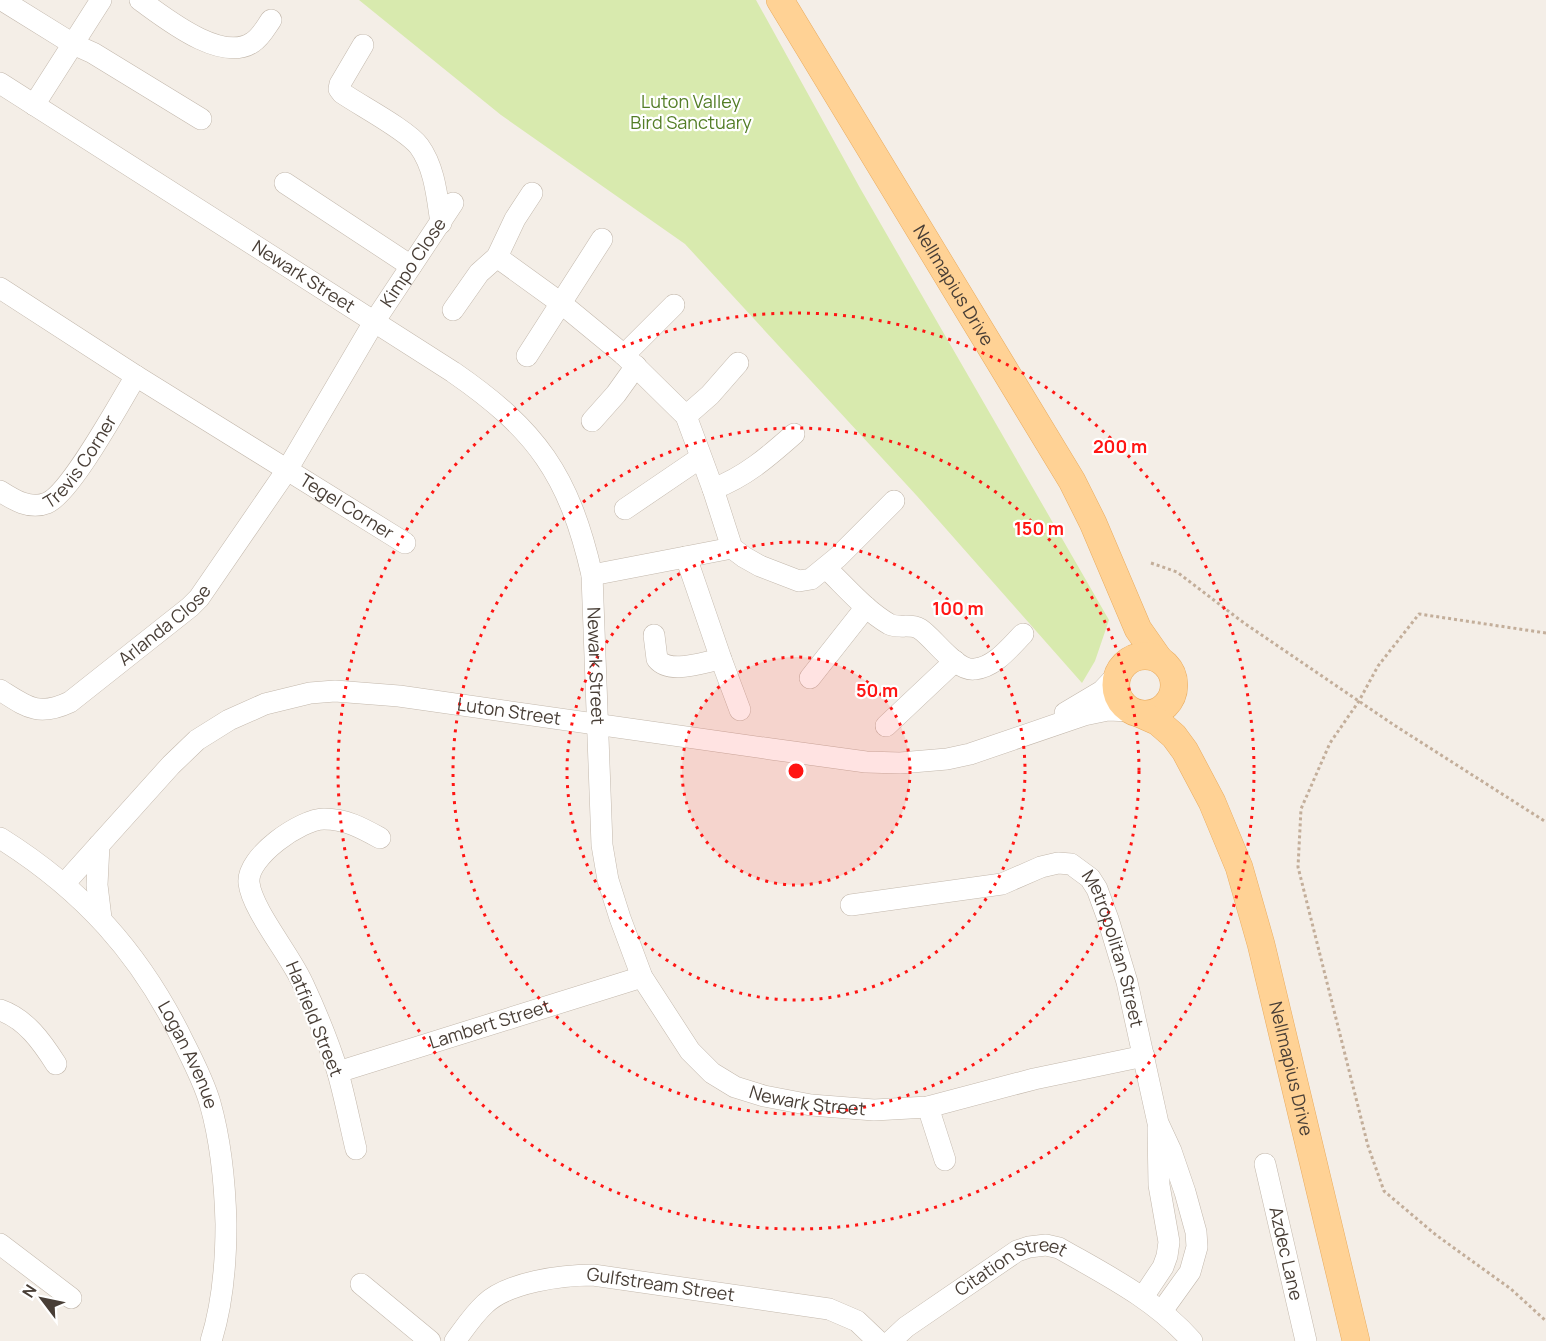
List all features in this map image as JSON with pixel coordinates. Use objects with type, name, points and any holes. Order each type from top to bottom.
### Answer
[{"type":"main road","name":"Nellmapius Drive","points":[[780,0],[1072,481],[1117,576],[1138,629],[1159,658]]},
{"type":"main road","name":"Nellmapius Drive","points":[[1117,576],[1126,628],[1119,671]]},
{"type":"main road","points":[[1139,656],[1159,658],[1172,674],[1173,694],[1160,710],[1151,713],[1135,712],[1123,704],[1117,696],[1115,686],[1119,671],[1129,660],[1139,656]]},
{"type":"main road","name":"Nellmapius Drive","points":[[1173,694],[1200,761],[1212,802]]},
{"type":"main road","name":"Nellmapius Drive","points":[[1135,712],[1158,722],[1180,743],[1212,802],[1239,867],[1258,933],[1356,1341]]},
{"type":"street","points":[[2,0],[201,119]]},
{"type":"street","points":[[34,105],[101,0]]},
{"type":"street","points":[[140,0],[178,25],[222,48],[243,47],[253,42],[271,20]]},
{"type":"street","points":[[363,45],[339,89],[411,137],[420,148],[435,186],[441,223]]},
{"type":"street","name":"Newark Street","points":[[0,83],[488,396],[538,445],[569,498],[584,541],[592,575],[602,845],[608,880],[642,977],[690,1051],[712,1073],[735,1087],[764,1096],[811,1105],[874,1110],[928,1107],[1034,1079],[1144,1056]]},
{"type":"street","points":[[285,183],[411,266]]},
{"type":"street","points":[[453,310],[479,273],[497,257],[515,219],[532,193]]},
{"type":"street","name":"Kimpo Close","points":[[374,322],[453,203]]},
{"type":"street","points":[[528,356],[602,239]]},
{"type":"street","points":[[497,257],[562,304],[630,360],[686,416],[732,548],[760,566],[799,581],[811,579],[826,568],[894,501]]},
{"type":"street","points":[[0,288],[286,470]]},
{"type":"street","points":[[592,421],[616,394],[630,360],[674,305]]},
{"type":"street","name":"Arlanda Close","points":[[0,690],[27,707],[37,710],[58,708],[70,702],[190,607],[199,598],[286,470],[374,322]]},
{"type":"street","points":[[686,416],[710,395],[738,363]]},
{"type":"street","name":"Trevis Corner","points":[[0,491],[30,506],[47,503],[62,492],[136,376]]},
{"type":"street","points":[[713,489],[734,481],[752,470],[794,434]]},
{"type":"street","points":[[625,509],[700,458]]},
{"type":"street","name":"Tegel Corner","points":[[286,470],[405,543]]},
{"type":"street","points":[[592,575],[732,548]]},
{"type":"street","points":[[686,556],[740,711]]},
{"type":"street","points":[[826,568],[866,607],[891,625],[910,626],[921,630],[955,661],[973,670],[987,666],[997,659],[1023,634]]},
{"type":"street","points":[[810,678],[866,607]]},
{"type":"street","points":[[654,635],[657,658],[665,666],[675,667],[721,659]]},
{"type":"street","points":[[886,726],[955,661]]},
{"type":"street","name":"Luton Street","points":[[1022,736],[1102,691],[1119,671]]},
{"type":"street","name":"Luton Street","points":[[64,884],[171,765],[197,740],[229,720],[265,704],[310,693],[335,691],[387,695],[866,762],[900,763],[947,759],[970,754],[1084,716],[1108,711],[1135,712]]},
{"type":"street","name":"Hatfield Street","points":[[357,1149],[338,1072],[303,983],[262,913],[251,892],[249,880],[251,869],[259,857],[281,838],[308,822],[322,819],[343,821],[380,838]]},
{"type":"street","name":"Logan Avenue","points":[[0,838],[64,884],[119,938],[146,975],[180,1034],[210,1102],[221,1153],[226,1206],[226,1256],[222,1293],[211,1341]]},
{"type":"street","points":[[99,845],[97,885],[100,918]]},
{"type":"street","name":"Metropolitan Street","points":[[851,905],[1002,884],[1041,867],[1058,863],[1071,864],[1090,878],[1097,889],[1108,919],[1127,982],[1158,1123],[1159,1185],[1169,1242],[1163,1267],[1143,1297]]},
{"type":"street","name":"Lambert Street","points":[[338,1072],[642,977]]},
{"type":"street","points":[[0,1011],[12,1016],[34,1033],[56,1064]]},
{"type":"street","points":[[928,1107],[945,1160]]},
{"type":"street","name":"Metropolitan Street","points":[[1158,1123],[1171,1151],[1185,1192],[1196,1232],[1197,1247],[1190,1272],[1162,1311]]},
{"type":"street","name":"Azdec Lane","points":[[1265,1164],[1306,1341]]},
{"type":"street","points":[[0,1244],[71,1298]]},
{"type":"street","name":"Citation Street","points":[[891,1341],[906,1327],[1002,1260],[1029,1247],[1046,1245],[1059,1248],[1143,1297],[1162,1311],[1192,1341]]},
{"type":"street","name":"Gulfstream Street","points":[[455,1341],[487,1302],[505,1292],[537,1281],[565,1275],[593,1275],[829,1309],[857,1321],[878,1341]]},
{"type":"street","points":[[361,1284],[430,1341]]},
{"type":"path","points":[[1151,563],[1177,572],[1244,623],[1359,701],[1546,822]]},
{"type":"path","points":[[1546,633],[1419,614],[1378,666],[1359,701],[1330,743],[1301,809],[1298,867],[1368,1146],[1384,1191],[1437,1235],[1511,1289],[1546,1321]]},
{"type":"green space","name":"Luton Valley Bird Sanctuary","points":[[359,0],[756,0],[860,188],[1109,620],[1095,661],[1082,683],[917,496],[685,244],[501,115]]}]
